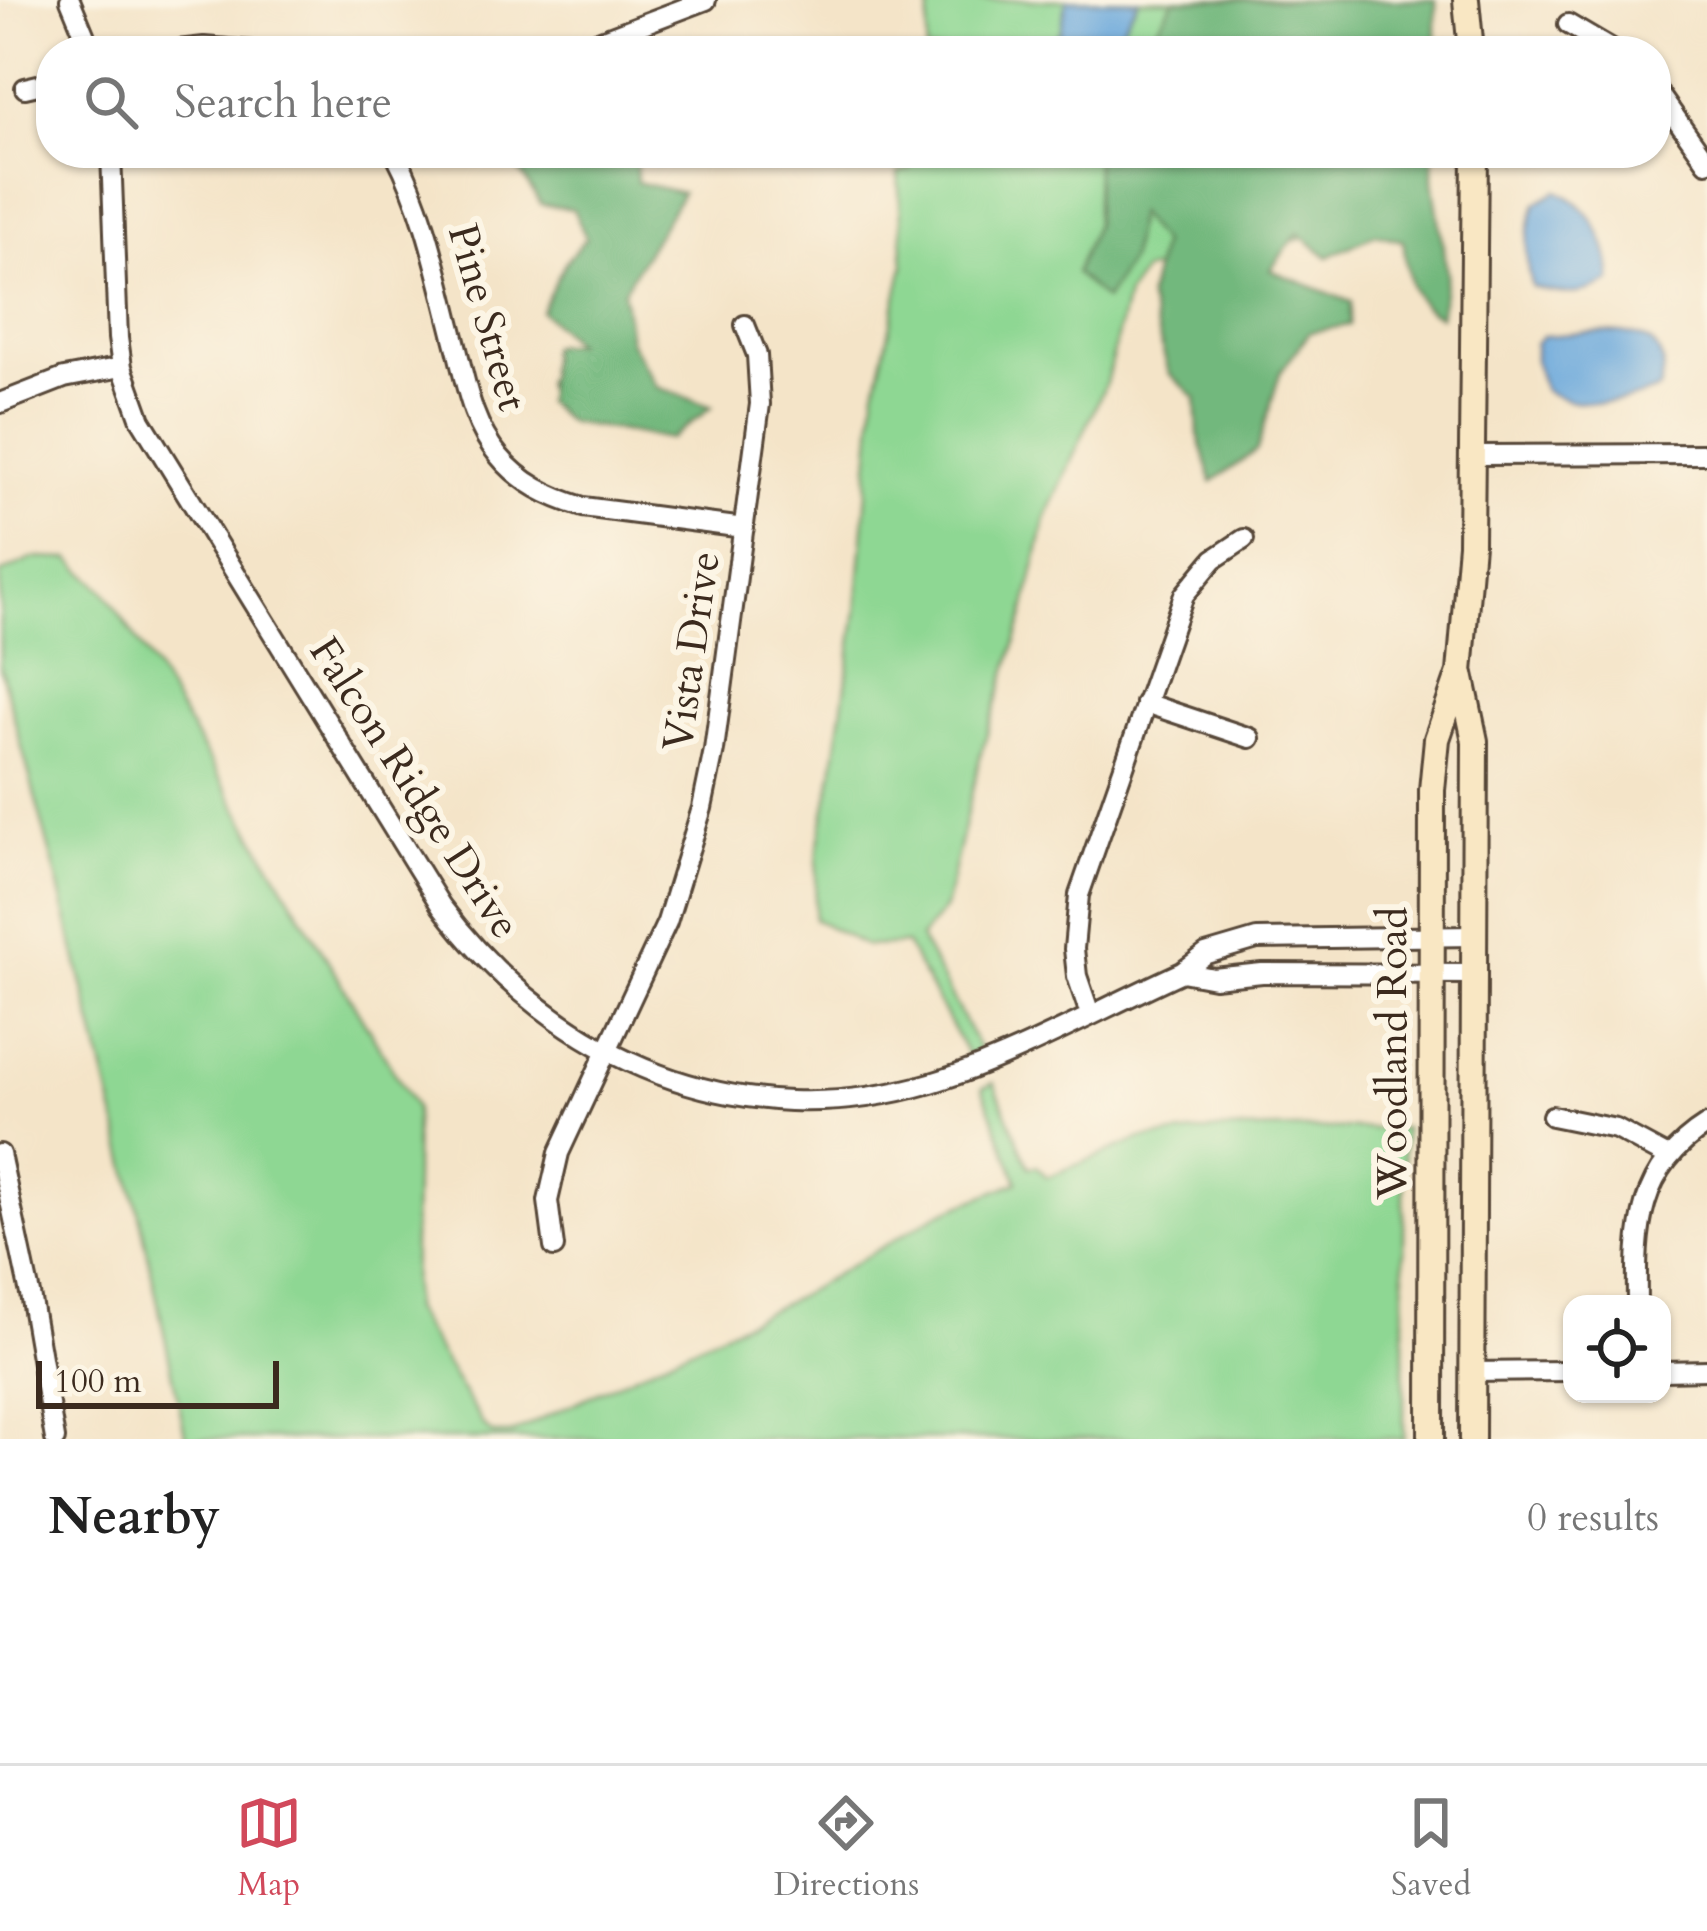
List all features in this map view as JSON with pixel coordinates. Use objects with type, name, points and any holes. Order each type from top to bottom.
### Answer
[{"type":"main road","points":[[1466,0],[1470,36]]},
{"type":"main road","name":"Woodland Road","points":[[1431,1439],[1432,790],[1437,739],[1460,671],[1472,544],[1475,168]]},
{"type":"main road","name":"Woodland Road","points":[[1460,671],[1475,741],[1472,1439]]},
{"type":"street","points":[[70,0],[85,36]]},
{"type":"street","points":[[611,36],[706,0]]},
{"type":"street","points":[[1568,24],[1588,36]]},
{"type":"street","points":[[25,88],[36,85]]},
{"type":"street","points":[[1671,111],[1707,162]]},
{"type":"street","name":"Falcon Ridge Drive","points":[[112,168],[122,367],[141,420],[469,943],[523,998],[605,1052],[676,1081],[721,1093],[785,1100],[850,1099],[896,1092],[969,1070],[1182,972],[1206,954],[1257,939],[1474,936]]},
{"type":"street","name":"Pine Street","points":[[402,168],[425,222],[472,408],[482,432],[506,463],[536,488],[584,507],[743,528]]},
{"type":"street","name":"Vista Drive","points":[[554,1247],[548,1201],[552,1178],[575,1113],[667,922],[702,808],[714,750],[761,381],[758,355],[745,325]]},
{"type":"street","points":[[0,403],[64,378],[122,367]]},
{"type":"street","points":[[1474,455],[1707,454]]},
{"type":"street","points":[[1090,1014],[1077,976],[1079,895],[1184,595],[1214,559],[1244,539]]},
{"type":"street","points":[[1144,703],[1250,738]]},
{"type":"street","name":"Falcon Ridge Drive","points":[[1182,972],[1214,978],[1262,973],[1474,974]]},
{"type":"street","points":[[1552,1116],[1616,1129],[1668,1157]]},
{"type":"street","points":[[1637,1295],[1638,1230],[1645,1201],[1668,1157],[1707,1125]]},
{"type":"street","points":[[0,1154],[8,1227],[55,1439]]},
{"type":"street","points":[[1671,1371],[1707,1370]]},
{"type":"street","points":[[1472,1372],[1563,1371]]},
{"type":"green space","points":[[930,0],[1411,0],[1415,36],[927,36]]},
{"type":"green space","points":[[1174,0],[1436,0],[1436,36],[1151,36]]},
{"type":"green space","points":[[518,168],[637,168],[637,182],[682,193],[623,291],[630,341],[657,387],[712,407],[670,439],[568,422],[545,402],[550,346],[574,343],[541,311],[566,261],[586,238],[573,209],[541,204]]},
{"type":"green space","points":[[1096,168],[1433,168],[1447,273],[1440,316],[1415,295],[1403,241],[1376,234],[1328,257],[1298,233],[1270,270],[1351,302],[1349,325],[1310,332],[1280,373],[1257,450],[1212,482],[1198,434],[1196,398],[1169,373],[1148,298],[1161,243],[1137,213],[1130,259],[1105,300],[1075,273],[1095,225]]},
{"type":"green space","points":[[1420,168],[1418,215],[1143,271],[1127,295],[1106,383],[1046,518],[1024,616],[981,753],[945,908],[920,938],[980,1050],[968,1056],[906,944],[866,946],[814,919],[818,848],[857,611],[875,394],[904,266],[898,173],[910,169]]},
{"type":"green space","points":[[34,558],[70,559],[105,592],[415,1107],[412,1309],[493,1434],[510,1434],[797,1297],[938,1214],[1018,1182],[982,1088],[994,1083],[1029,1167],[1037,1166],[1047,1177],[1141,1139],[1219,1130],[1404,1128],[1404,1439],[186,1439],[143,1231],[0,666],[0,574]]},
{"type":"water","points":[[1067,0],[1139,0],[1117,36],[1055,36]]},
{"type":"water","points":[[1557,191],[1580,206],[1597,228],[1611,282],[1573,294],[1532,287],[1527,255],[1533,213],[1536,203]]},
{"type":"water","points":[[1606,332],[1645,339],[1657,349],[1663,365],[1659,389],[1601,403],[1572,401],[1544,390],[1535,362],[1535,344],[1543,336]]}]
